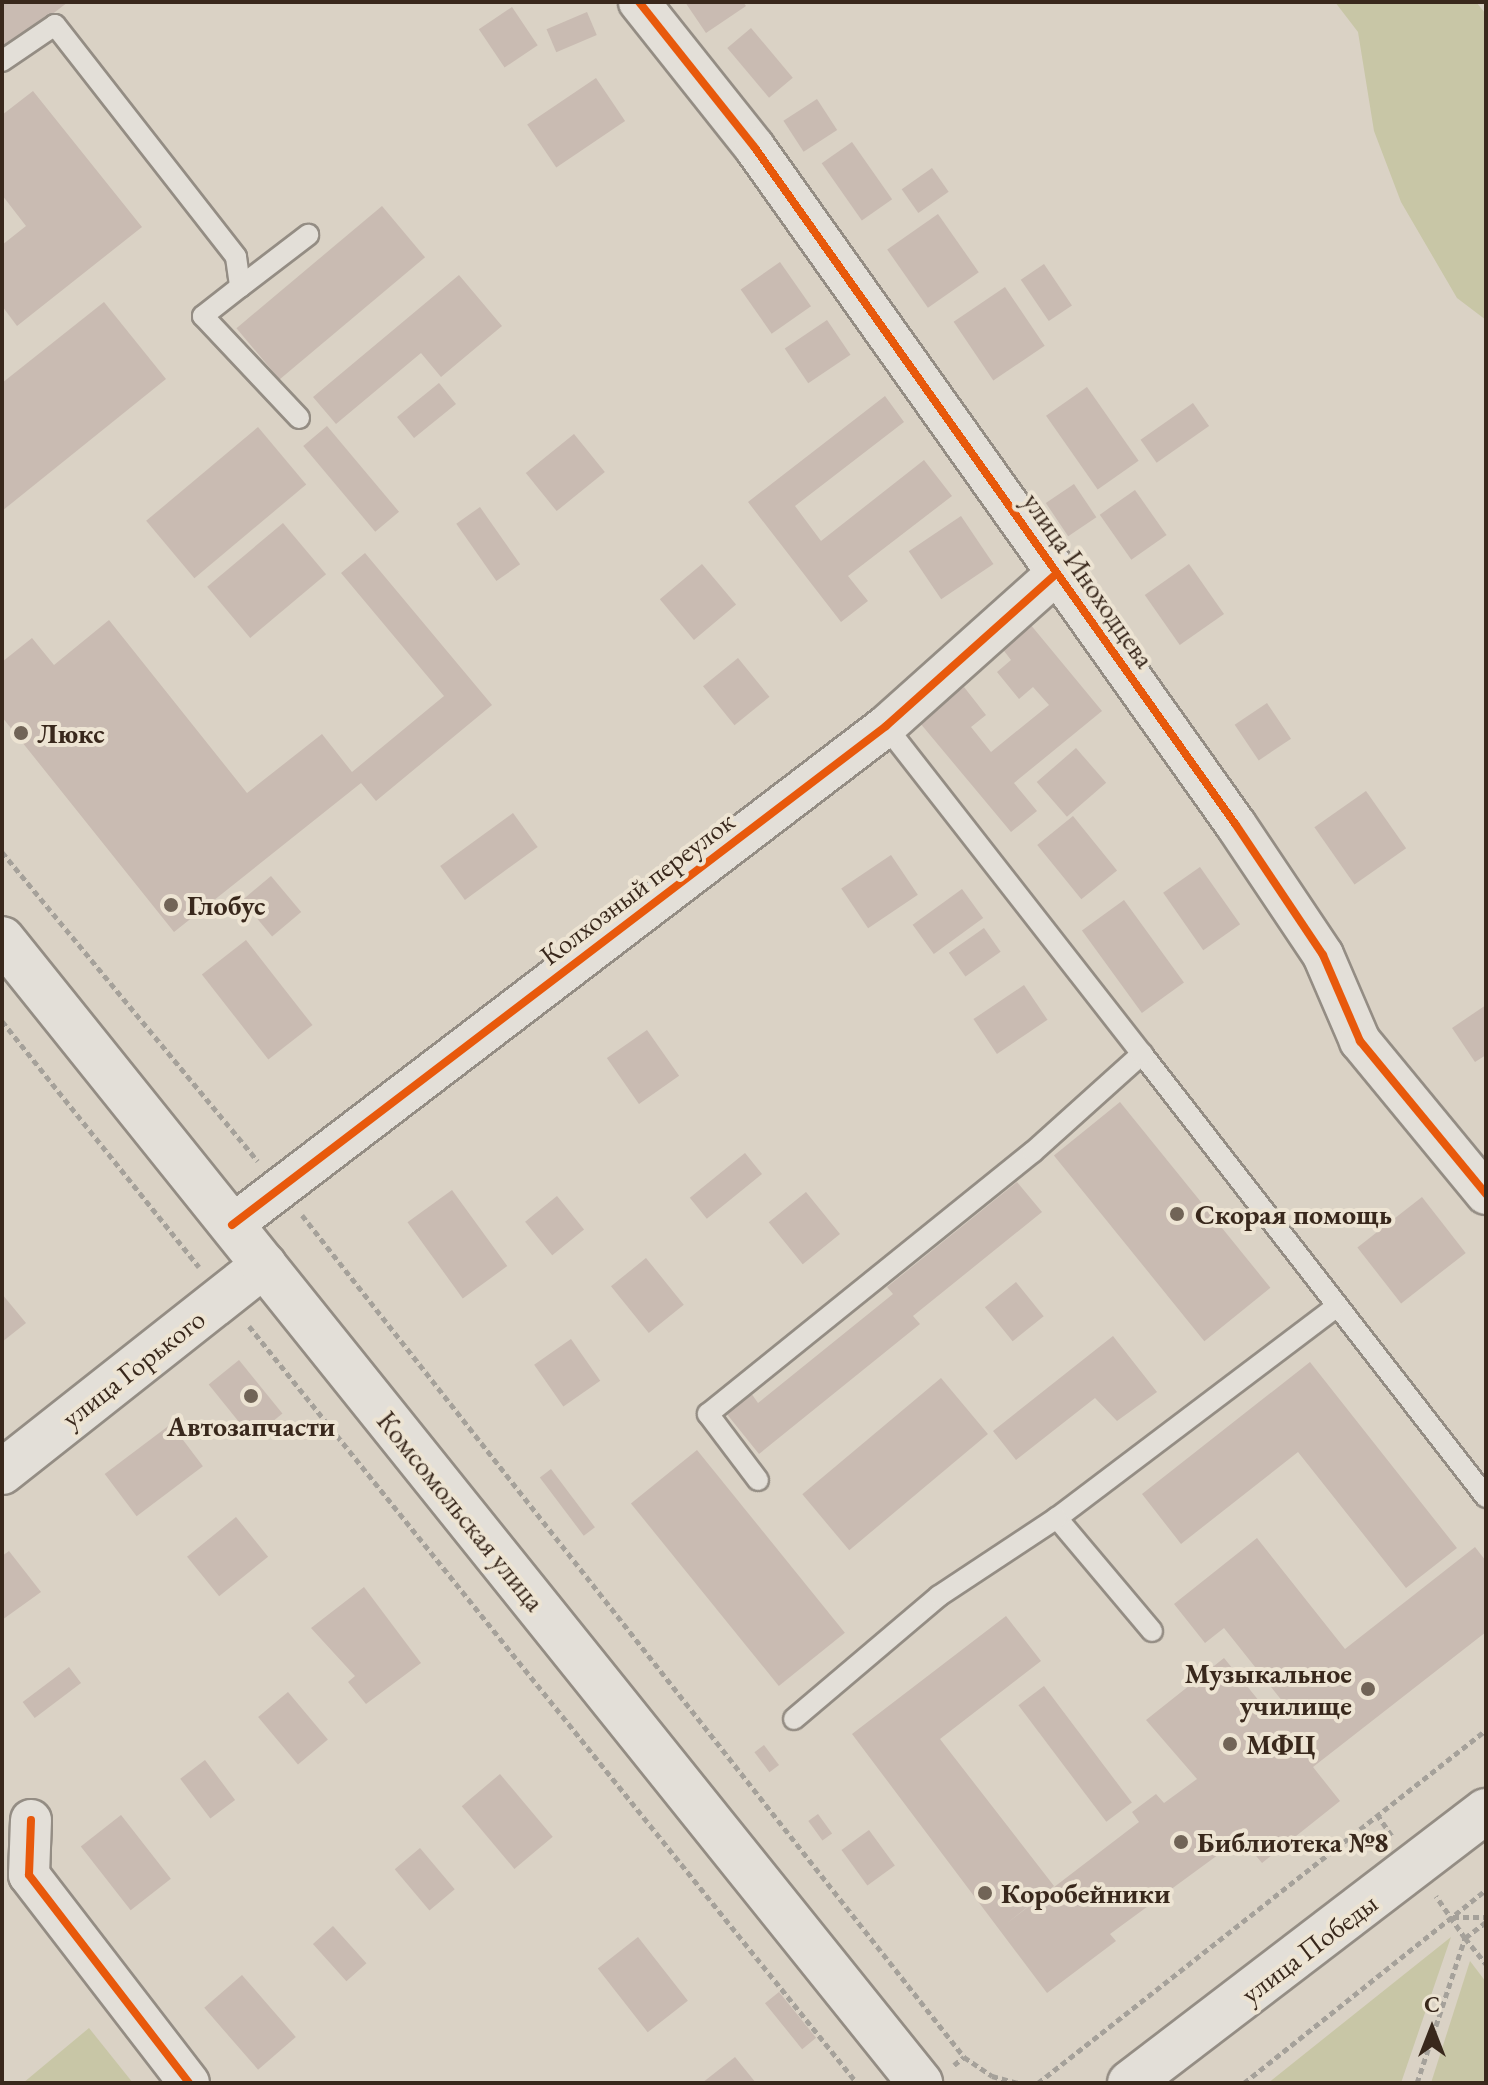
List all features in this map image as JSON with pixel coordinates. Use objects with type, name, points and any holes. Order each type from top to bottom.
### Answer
[{"type":"main road","name":"Комсомольская улица","points":[[2,939],[264,1265],[930,2079]]},
{"type":"main road","name":"улица Горького","points":[[2,1472],[264,1265]]},
{"type":"main road","name":"улица Победы","points":[[1130,2083],[1486,1811]]},
{"type":"street","name":"улица Иноходцева","points":[[639,2],[755,148],[1323,955],[1360,1041],[1486,1194]]},
{"type":"street","name":"Колхозный переулок","points":[[232,1225],[886,726],[1057,573]]},
{"type":"street","points":[[31,1820],[29,1875],[189,2083]]},
{"type":"lane","points":[[2,61],[55,25],[236,257],[240,287]]},
{"type":"lane","points":[[299,418],[203,316],[308,235]]},
{"type":"lane","points":[[886,726],[1335,1308],[1486,1497]]},
{"type":"lane","points":[[758,1480],[708,1414],[1033,1152],[1142,1054]]},
{"type":"lane","points":[[794,1719],[939,1596],[1057,1518],[1335,1308]]},
{"type":"lane","points":[[1057,1518],[1152,1631]]},
{"type":"path","points":[[2,852],[280,1187],[964,2057],[992,2076],[1019,2083]]},
{"type":"path","points":[[2,1021],[857,2083]]},
{"type":"path","points":[[1038,2083],[1486,1730]]},
{"type":"path","points":[[1377,1814],[1486,1964]]},
{"type":"path","points":[[1244,2083],[1486,1890]]},
{"type":"path","points":[[1452,1917],[1486,1919]]},
{"type":"path","points":[[1417,2083],[1465,1938],[1486,1919]]},
{"type":"path","points":[[930,2079],[964,2057]]},
{"type":"shaded area","points":[[1335,2],[1476,2],[1486,14],[1486,320],[1457,298],[1401,202],[1374,131],[1358,32]]},
{"type":"shaded area","points":[[1451,1937],[1401,2083],[1268,2083]]},
{"type":"shaded area","points":[[1470,1961],[1486,1982],[1486,2083],[1431,2083]]},
{"type":"shaded area","points":[[89,2028],[133,2083],[23,2083]]},
{"type":"building","points":[[2,2],[68,2],[2,53]]},
{"type":"building","points":[[685,2],[743,2],[746,6],[706,33]]},
{"type":"building","points":[[512,7],[538,45],[505,68],[479,29]]},
{"type":"building","points":[[587,12],[597,35],[556,52],[546,29]]},
{"type":"building","points":[[751,28],[793,78],[769,98],[727,48]]},
{"type":"building","points":[[596,78],[625,121],[556,168],[527,124]]},
{"type":"building","points":[[33,91],[142,227],[17,326],[2,306],[2,245],[26,226],[2,195],[2,115]]},
{"type":"building","points":[[817,99],[837,130],[804,152],[783,121]]},
{"type":"building","points":[[852,142],[892,199],[862,221],[822,163]]},
{"type":"building","points":[[932,168],[949,192],[918,213],[902,189]]},
{"type":"building","points":[[382,206],[425,257],[280,379],[236,328]]},
{"type":"building","points":[[938,214],[979,272],[928,308],[887,250]]},
{"type":"building","points":[[780,262],[811,306],[772,334],[741,290]]},
{"type":"building","points":[[1044,264],[1072,305],[1049,321],[1021,280]]},
{"type":"building","points":[[459,275],[502,326],[441,377],[421,353],[336,424],[313,397]]},
{"type":"building","points":[[1005,287],[1045,346],[993,381],[954,322]]},
{"type":"building","points":[[104,302],[166,379],[2,511],[2,383]]},
{"type":"building","points":[[827,320],[850,355],[808,383],[785,349]]},
{"type":"building","points":[[439,383],[456,404],[414,438],[397,417]]},
{"type":"building","points":[[1087,387],[1139,461],[1098,489],[1046,416]]},
{"type":"building","points":[[885,396],[904,422],[795,506],[821,541],[924,460],[952,496],[848,576],[868,601],[841,622],[748,502]]},
{"type":"building","points":[[1193,403],[1209,426],[1157,463],[1141,440]]},
{"type":"building","points":[[327,426],[399,512],[375,532],[303,446]]},
{"type":"building","points":[[258,427],[306,484],[194,578],[146,521]]},
{"type":"building","points":[[574,434],[605,472],[557,511],[526,473]]},
{"type":"building","points":[[1074,484],[1096,517],[1068,536],[1046,503]]},
{"type":"building","points":[[1135,490],[1167,535],[1131,560],[1100,515]]},
{"type":"building","points":[[480,507],[520,564],[496,581],[456,524]]},
{"type":"building","points":[[961,516],[993,564],[941,599],[909,551]]},
{"type":"building","points":[[283,523],[326,574],[250,638],[207,587]]},
{"type":"building","points":[[365,553],[492,705],[376,801],[361,783],[174,932],[2,717],[2,662],[32,638],[54,665],[109,620],[247,793],[322,734],[352,772],[444,696],[341,573]]},
{"type":"building","points":[[702,564],[736,605],[694,640],[660,599]]},
{"type":"building","points":[[1189,564],[1224,614],[1180,645],[1145,595]]},
{"type":"building","points":[[1030,624],[1102,711],[1014,783],[1037,811],[1011,832],[920,723],[964,687],[986,715],[971,727],[991,752],[1049,705],[1033,687],[1019,699],[997,672],[1011,660],[1001,647]]},
{"type":"building","points":[[738,658],[769,697],[734,725],[703,686]]},
{"type":"building","points":[[1267,703],[1291,739],[1259,760],[1235,725]]},
{"type":"building","points":[[1076,748],[1106,783],[1067,817],[1037,782]]},
{"type":"building","points":[[1366,791],[1406,848],[1355,884],[1314,827]]},
{"type":"building","points":[[513,813],[538,847],[465,900],[440,866]]},
{"type":"building","points":[[1073,816],[1117,870],[1081,899],[1037,845]]},
{"type":"building","points":[[891,855],[918,895],[868,928],[841,889]]},
{"type":"building","points":[[1200,867],[1240,924],[1203,950],[1163,893]]},
{"type":"building","points":[[271,876],[301,912],[272,936],[242,900]]},
{"type":"building","points":[[962,889],[983,918],[934,954],[913,925]]},
{"type":"building","points":[[1124,900],[1184,983],[1142,1013],[1082,931]]},
{"type":"building","points":[[984,928],[1001,952],[965,976],[949,953]]},
{"type":"building","points":[[246,940],[312,1025],[268,1060],[202,974]]},
{"type":"building","points":[[1024,985],[1047,1020],[997,1054],[973,1019]]},
{"type":"building","points":[[1486,1005],[1486,1055],[1475,1062],[1452,1028]]},
{"type":"building","points":[[647,1030],[679,1076],[639,1104],[607,1058]]},
{"type":"building","points":[[1120,1102],[1270,1288],[1204,1341],[1054,1155]]},
{"type":"building","points":[[745,1153],[762,1174],[707,1219],[690,1198]]},
{"type":"building","points":[[1017,1182],[1042,1212],[913,1316],[920,1324],[759,1454],[726,1413],[751,1393],[758,1403],[893,1294],[887,1287]]},
{"type":"building","points":[[452,1190],[507,1266],[463,1298],[408,1222]]},
{"type":"building","points":[[806,1192],[840,1234],[803,1264],[769,1222]]},
{"type":"building","points":[[557,1196],[584,1229],[552,1255],[525,1222]]},
{"type":"building","points":[[1422,1197],[1466,1253],[1401,1303],[1357,1247]]},
{"type":"building","points":[[646,1258],[684,1305],[649,1333],[611,1286]]},
{"type":"building","points":[[1016,1282],[1044,1316],[1013,1341],[985,1307]]},
{"type":"building","points":[[2,1294],[26,1323],[2,1342]]},
{"type":"building","points":[[1113,1336],[1157,1392],[1117,1421],[1095,1398],[1016,1460],[993,1431]]},
{"type":"building","points":[[571,1339],[600,1381],[563,1407],[534,1365]]},
{"type":"building","points":[[239,1360],[282,1414],[252,1438],[209,1385]]},
{"type":"building","points":[[1310,1362],[1457,1548],[1406,1588],[1298,1452],[1181,1544],[1142,1494]]},
{"type":"building","points":[[941,1378],[988,1434],[849,1550],[802,1494]]},
{"type":"building","points":[[171,1424],[203,1466],[137,1516],[105,1474]]},
{"type":"building","points":[[697,1450],[845,1633],[779,1686],[631,1503]]},
{"type":"building","points":[[551,1469],[595,1527],[584,1536],[540,1477]]},
{"type":"building","points":[[236,1517],[268,1557],[219,1596],[187,1557]]},
{"type":"building","points":[[1257,1538],[1345,1649],[1475,1547],[1486,1561],[1486,1632],[1313,1767],[1340,1801],[1262,1863],[1241,1838],[1110,1934],[1116,1941],[1047,1993],[852,1734],[1006,1616],[1041,1661],[940,1739],[1054,1886],[1006,1924],[1139,1822],[1132,1812],[1156,1794],[1164,1803],[1197,1779],[1146,1720],[1224,1658],[1273,1718],[1287,1707],[1224,1628],[1205,1643],[1174,1604]]},
{"type":"building","points":[[9,1551],[41,1592],[2,1620],[2,1556]]},
{"type":"building","points":[[364,1587],[421,1663],[366,1704],[348,1682],[355,1676],[311,1628]]},
{"type":"building","points":[[69,1667],[81,1683],[35,1718],[23,1702]]},
{"type":"building","points":[[1044,1686],[1132,1803],[1106,1822],[1018,1705]]},
{"type":"building","points":[[288,1692],[328,1739],[298,1765],[258,1717]]},
{"type":"building","points":[[764,1745],[779,1765],[769,1772],[754,1752]]},
{"type":"building","points":[[205,1760],[235,1800],[210,1819],[180,1779]]},
{"type":"building","points":[[500,1774],[553,1837],[514,1869],[462,1806]]},
{"type":"building","points":[[818,1814],[832,1833],[822,1840],[808,1821]]},
{"type":"building","points":[[121,1815],[171,1879],[131,1910],[81,1846]]},
{"type":"building","points":[[869,1830],[895,1866],[867,1886],[841,1850]]},
{"type":"building","points":[[420,1848],[455,1889],[429,1911],[395,1869]]},
{"type":"building","points":[[333,1926],[366,1963],[346,1981],[313,1944]]},
{"type":"building","points":[[638,1937],[688,2001],[648,2032],[598,1968]]},
{"type":"building","points":[[242,1975],[296,2037],[258,2070],[204,2008]]},
{"type":"building","points":[[779,1992],[816,2038],[802,2049],[765,2003]]},
{"type":"building","points":[[735,2057],[756,2083],[702,2083]]},
{"type":"cycle path","points":[[639,2],[755,148],[1236,825],[1323,955],[1360,1041],[1486,1194]]},
{"type":"cycle path","points":[[232,1225],[886,726],[1057,573]]},
{"type":"cycle path","points":[[31,1820],[29,1875],[189,2083]]},
{"type":"place","name":"Люкс","points":[[21,733]]},
{"type":"place","name":"Глобус","points":[[171,905]]},
{"type":"place","name":"Скорая помощь","points":[[1177,1214]]},
{"type":"place","name":"Автозапчасти","points":[[251,1396]]},
{"type":"place","name":"Музыкальное училище","points":[[1368,1689]]},
{"type":"place","name":"МФЦ","points":[[1230,1744]]},
{"type":"place","name":"Библиотека №8","points":[[1181,1842]]},
{"type":"place","name":"Коробейники","points":[[985,1893]]}]
